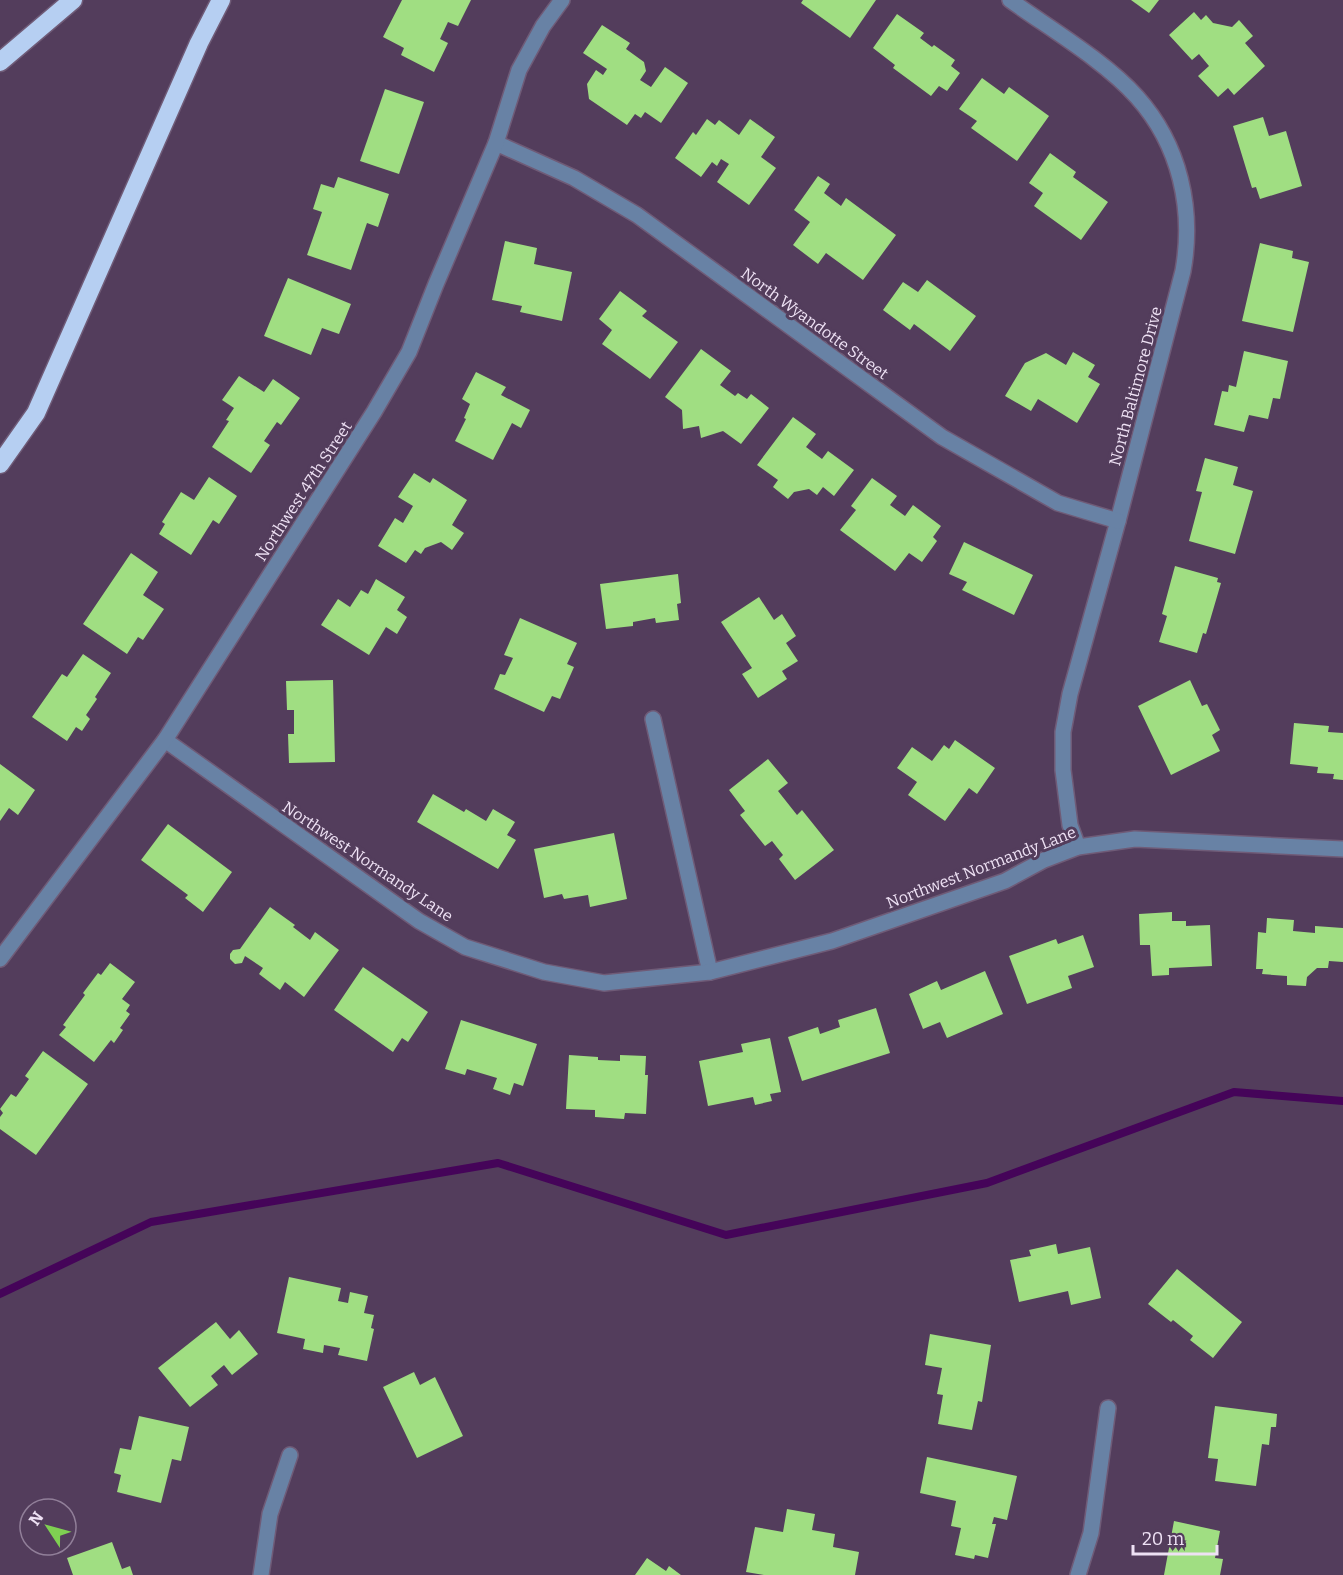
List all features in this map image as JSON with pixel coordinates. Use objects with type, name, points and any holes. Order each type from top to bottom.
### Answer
[{"type":"highway","points":[[0,62],[73,0]]},
{"type":"highway","points":[[0,464],[36,413],[221,0]]},
{"type":"street","name":"Northwest 47th Street","points":[[0,959],[165,740],[374,412],[409,352],[496,143],[519,70],[543,26],[562,0]]},
{"type":"street","name":"North Baltimore Drive","points":[[1010,0],[1104,68],[1137,97],[1150,113],[1171,148],[1187,209],[1188,230],[1183,272],[1070,694],[1063,732],[1063,770],[1070,825],[1078,847]]},
{"type":"street","name":"North Wyandotte Street","points":[[496,143],[574,178],[637,215],[942,437],[1058,503],[1118,521]]},
{"type":"street","points":[[652,719],[710,972]]},
{"type":"street","name":"Northwest Normandy Lane","points":[[165,740],[419,921],[465,947],[544,972],[604,983],[710,972],[832,941],[1005,880],[1044,860],[1078,847],[1135,839],[1343,849]]},
{"type":"street","points":[[1078,1575],[1091,1533],[1108,1408]]},
{"type":"street","points":[[261,1575],[270,1514],[290,1455]]},
{"type":"building","points":[[402,0],[471,0],[458,26],[448,22],[440,39],[448,43],[434,72],[401,55],[404,48],[383,37]]},
{"type":"building","points":[[803,0],[876,0],[850,38],[801,3]]},
{"type":"building","points":[[1131,0],[1159,0],[1149,13]]},
{"type":"building","points":[[1194,12],[1201,20],[1206,15],[1213,23],[1232,27],[1239,20],[1253,36],[1245,43],[1265,66],[1234,95],[1228,88],[1218,97],[1198,76],[1209,66],[1199,54],[1192,60],[1169,35]]},
{"type":"building","points":[[897,14],[924,33],[920,38],[955,60],[951,66],[960,73],[947,91],[939,86],[931,96],[893,68],[895,65],[873,48]]},
{"type":"building","points":[[602,25],[630,43],[626,49],[644,62],[646,71],[640,80],[651,87],[665,67],[688,83],[661,123],[645,112],[641,118],[635,114],[627,125],[589,99],[587,84],[596,70],[603,75],[607,69],[583,53]]},
{"type":"building","points":[[982,78],[1004,94],[1009,87],[1049,116],[1017,161],[971,128],[977,121],[959,109]]},
{"type":"building","points":[[385,89],[424,102],[399,174],[360,161]]},
{"type":"building","points":[[1263,117],[1269,136],[1286,131],[1302,186],[1260,199],[1256,187],[1252,188],[1233,126]]},
{"type":"building","points":[[707,119],[715,125],[719,120],[739,135],[750,119],[775,137],[761,157],[776,168],[749,205],[717,182],[729,164],[721,159],[717,166],[712,162],[701,177],[675,158],[693,132],[696,135]]},
{"type":"building","points":[[1050,153],[1076,172],[1073,177],[1108,202],[1081,240],[1034,206],[1043,193],[1029,183]]},
{"type":"building","points":[[818,176],[830,184],[824,193],[841,206],[846,198],[896,235],[863,280],[826,253],[818,264],[793,245],[810,222],[794,210]]},
{"type":"building","points":[[338,177],[389,194],[378,227],[367,223],[351,270],[307,255],[322,212],[313,209],[321,184],[334,188]]},
{"type":"building","points":[[505,241],[537,248],[534,264],[572,272],[562,321],[520,312],[522,306],[492,300]]},
{"type":"building","points":[[1260,243],[1293,251],[1292,258],[1309,262],[1293,332],[1242,321]]},
{"type":"building","points":[[288,278],[351,304],[339,334],[322,328],[311,355],[264,336]]},
{"type":"building","points":[[927,280],[976,316],[950,351],[914,324],[910,330],[883,310],[903,282],[918,292]]},
{"type":"building","points":[[620,291],[647,311],[642,316],[678,342],[650,379],[602,344],[612,330],[599,319]]},
{"type":"building","points":[[701,349],[731,371],[720,385],[735,396],[738,393],[747,399],[751,394],[769,408],[741,444],[723,431],[701,438],[699,426],[683,429],[682,410],[665,397]]},
{"type":"building","points":[[1244,351],[1288,361],[1280,399],[1273,398],[1268,419],[1249,415],[1244,432],[1214,425],[1222,391],[1228,392],[1229,385],[1236,387]]},
{"type":"building","points":[[1073,352],[1095,365],[1088,377],[1100,384],[1077,423],[1038,399],[1031,411],[1005,396],[1025,363],[1046,353],[1066,365]]},
{"type":"building","points":[[476,372],[506,387],[501,395],[530,410],[521,428],[512,423],[493,460],[455,441],[466,419],[464,418],[470,404],[462,399]]},
{"type":"building","points":[[239,376],[264,392],[273,379],[300,398],[281,425],[277,422],[264,441],[270,445],[251,473],[212,447],[229,421],[226,420],[234,408],[222,400]]},
{"type":"building","points":[[793,417],[816,434],[806,447],[822,459],[828,451],[854,470],[834,496],[823,487],[817,495],[809,489],[794,492],[788,499],[773,487],[778,480],[757,465]]},
{"type":"building","points":[[1205,458],[1238,467],[1233,485],[1253,491],[1235,554],[1189,541],[1202,492],[1196,491]]},
{"type":"building","points":[[414,473],[430,483],[433,478],[467,500],[452,525],[464,533],[452,550],[441,542],[425,548],[421,554],[415,550],[406,563],[378,546],[395,518],[403,523],[413,506],[398,497]]},
{"type":"building","points":[[209,477],[237,496],[219,524],[213,520],[191,555],[159,534],[165,524],[162,522],[181,492],[194,500]]},
{"type":"building","points":[[872,478],[897,496],[890,505],[905,516],[913,505],[941,526],[933,537],[937,541],[922,562],[909,553],[895,571],[840,530],[856,510],[851,506]]},
{"type":"building","points":[[964,542],[1033,575],[1014,615],[962,590],[967,582],[949,574]]},
{"type":"building","points":[[131,553],[158,572],[143,595],[164,609],[143,640],[138,637],[127,654],[83,624]]},
{"type":"building","points":[[1175,566],[1218,578],[1217,582],[1221,583],[1206,634],[1203,633],[1197,653],[1159,642],[1167,616],[1162,614]]},
{"type":"building","points":[[678,574],[681,603],[677,604],[679,620],[656,623],[655,618],[633,622],[633,626],[606,629],[600,584]]},
{"type":"building","points":[[376,579],[405,597],[397,610],[407,617],[397,634],[386,627],[369,655],[321,625],[338,599],[350,607],[361,590],[368,594]]},
{"type":"building","points":[[759,597],[774,620],[782,614],[796,636],[786,643],[798,661],[782,671],[787,679],[758,698],[742,674],[752,668],[721,622]]},
{"type":"building","points":[[520,618],[577,643],[567,664],[574,667],[560,699],[552,696],[544,712],[494,689],[500,674],[505,675],[513,658],[504,655]]},
{"type":"building","points":[[83,654],[111,673],[86,715],[90,719],[82,731],[76,727],[67,741],[32,717],[62,674],[67,677]]},
{"type":"building","points":[[333,680],[335,762],[289,763],[288,734],[294,734],[294,710],[287,710],[286,681]]},
{"type":"building","points":[[1190,680],[1202,706],[1207,704],[1220,730],[1212,735],[1220,751],[1171,775],[1138,706]]},
{"type":"building","points":[[1294,723],[1329,726],[1328,732],[1343,733],[1343,780],[1333,779],[1334,774],[1317,773],[1318,767],[1290,764]]},
{"type":"building","points":[[955,740],[995,768],[977,794],[969,788],[945,821],[908,795],[917,782],[897,768],[912,747],[932,761],[944,745],[949,749]]},
{"type":"building","points":[[768,759],[788,783],[778,791],[797,815],[802,810],[834,850],[795,880],[779,859],[783,855],[772,841],[765,846],[740,815],[745,811],[729,790]]},
{"type":"building","points":[[0,764],[35,790],[18,815],[9,808],[0,821]]},
{"type":"building","points":[[433,794],[464,812],[466,809],[486,821],[493,809],[515,822],[507,835],[516,840],[498,869],[417,822]]},
{"type":"building","points":[[168,824],[232,872],[203,912],[185,898],[188,895],[141,860]]},
{"type":"building","points":[[614,833],[627,899],[590,907],[588,895],[564,899],[562,894],[544,898],[534,849]]},
{"type":"building","points":[[270,907],[295,925],[293,927],[310,940],[315,932],[339,950],[304,997],[285,982],[280,990],[259,974],[263,968],[245,956],[242,963],[235,964],[230,959],[233,950],[240,949]]},
{"type":"building","points":[[1172,912],[1172,921],[1186,921],[1186,926],[1210,925],[1212,966],[1169,968],[1169,975],[1152,976],[1150,945],[1140,945],[1139,914]]},
{"type":"building","points":[[1267,918],[1294,920],[1293,931],[1315,933],[1315,926],[1343,928],[1343,962],[1329,961],[1328,968],[1317,968],[1307,977],[1306,986],[1287,985],[1287,976],[1262,974],[1263,969],[1256,969],[1258,932],[1266,933]]},
{"type":"building","points":[[1083,935],[1094,967],[1068,976],[1072,988],[1027,1004],[1009,956],[1056,939],[1058,944]]},
{"type":"building","points":[[110,963],[135,982],[122,999],[130,1005],[126,1011],[130,1014],[120,1028],[123,1030],[114,1043],[111,1040],[94,1062],[59,1035],[66,1027],[63,1025],[85,995],[83,993],[98,973],[101,975]]},
{"type":"building","points":[[363,967],[428,1012],[408,1042],[402,1038],[393,1052],[334,1010]]},
{"type":"building","points":[[985,971],[1003,1014],[947,1038],[940,1022],[923,1029],[909,994],[937,981],[941,990]]},
{"type":"building","points":[[876,1008],[890,1053],[802,1081],[788,1037],[818,1027],[820,1034],[840,1027],[838,1020]]},
{"type":"building","points":[[461,1020],[537,1044],[523,1086],[514,1083],[510,1095],[493,1089],[497,1078],[467,1069],[465,1075],[445,1069]]},
{"type":"building","points":[[770,1038],[781,1092],[770,1094],[772,1101],[755,1105],[753,1097],[708,1106],[699,1061],[743,1052],[741,1044]]},
{"type":"building","points":[[43,1051],[88,1084],[36,1155],[0,1129],[0,1117],[3,1113],[0,1109],[11,1094],[16,1097],[29,1079],[25,1076]]},
{"type":"building","points":[[569,1055],[620,1061],[620,1055],[646,1056],[645,1075],[648,1075],[646,1114],[625,1113],[624,1119],[595,1117],[595,1110],[566,1109]]},
{"type":"building","points":[[1056,1244],[1058,1254],[1090,1247],[1101,1298],[1071,1305],[1068,1291],[1019,1302],[1010,1260],[1031,1256],[1029,1250]]},
{"type":"building","points":[[1177,1269],[1242,1322],[1213,1358],[1190,1340],[1193,1336],[1148,1304]]},
{"type":"building","points":[[289,1277],[341,1288],[338,1301],[348,1303],[350,1292],[368,1296],[364,1313],[374,1315],[371,1328],[374,1329],[367,1361],[338,1355],[340,1348],[324,1345],[323,1353],[303,1349],[305,1339],[277,1333]]},
{"type":"building","points":[[216,1322],[230,1339],[239,1330],[258,1354],[232,1375],[224,1365],[211,1376],[218,1385],[190,1407],[158,1368]]},
{"type":"building","points":[[930,1334],[991,1345],[982,1402],[978,1401],[972,1430],[938,1424],[943,1395],[937,1394],[942,1368],[925,1365]]},
{"type":"building","points":[[414,1372],[420,1385],[435,1377],[463,1436],[417,1458],[383,1387]]},
{"type":"building","points":[[1215,1406],[1277,1414],[1276,1427],[1271,1427],[1269,1445],[1262,1444],[1256,1486],[1215,1481],[1218,1459],[1208,1458]]},
{"type":"building","points":[[139,1416],[189,1427],[181,1461],[172,1459],[161,1503],[117,1492],[121,1475],[114,1473],[120,1448],[131,1450]]},
{"type":"building","points":[[927,1457],[1017,1476],[1007,1520],[994,1517],[992,1524],[996,1524],[988,1558],[975,1555],[974,1559],[955,1555],[961,1528],[951,1526],[956,1501],[920,1493]]},
{"type":"building","points":[[787,1509],[815,1514],[812,1530],[835,1534],[833,1547],[859,1552],[855,1575],[764,1575],[746,1572],[755,1527],[783,1532]]},
{"type":"building","points":[[1174,1521],[1220,1531],[1215,1558],[1223,1559],[1220,1575],[1164,1575]]},
{"type":"building","points":[[112,1542],[122,1569],[130,1566],[133,1575],[73,1575],[67,1558],[78,1557],[78,1554]]},
{"type":"building","points":[[647,1558],[666,1571],[669,1566],[681,1575],[635,1575]]},
{"type":"waterway","points":[[0,1294],[151,1222],[498,1163],[726,1235],[987,1183],[1234,1092],[1343,1101]]}]
